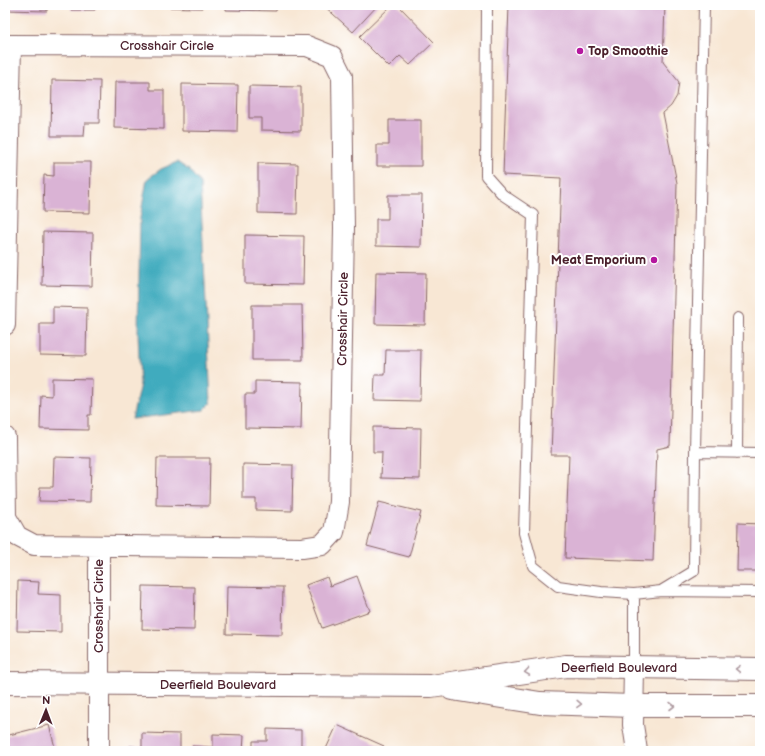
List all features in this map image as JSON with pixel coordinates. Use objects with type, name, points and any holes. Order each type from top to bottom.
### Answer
[{"type":"street","points":[[5,325],[8,45]]},
{"type":"street","name":"Crosshair Circle","points":[[8,45],[307,46],[332,56],[342,76],[344,228],[340,486],[334,532],[322,545],[302,548],[99,546],[99,751]]},
{"type":"street","points":[[5,437],[6,517],[17,536],[34,545],[99,546]]},
{"type":"street","name":"Deerfield Boulevard","points":[[431,686],[566,666],[760,669]]},
{"type":"street","points":[[634,667],[633,725],[636,751]]},
{"type":"street","name":"Deerfield Boulevard","points":[[5,683],[431,686],[540,703],[633,706],[760,706]]},
{"type":"lane","points":[[487,5],[486,176],[502,195],[532,215],[524,533],[533,566],[558,586],[601,592],[634,594],[661,592],[760,592]]},
{"type":"lane","points":[[661,592],[694,571],[704,5]]},
{"type":"lane","points":[[737,453],[738,318]]},
{"type":"lane","points":[[695,452],[760,453]]},
{"type":"lane","points":[[634,594],[634,667]]},
{"type":"water","points":[[177,162],[189,170],[200,183],[211,403],[204,410],[132,419],[140,384],[138,332],[140,218],[147,179],[161,169]]},
{"type":"building","points":[[5,5],[47,5],[47,11],[5,10]]},
{"type":"building","points":[[71,5],[96,5],[95,10],[71,10]]},
{"type":"building","points":[[146,5],[202,5],[202,8],[145,7]]},
{"type":"building","points":[[226,5],[277,5],[276,11],[226,10]]},
{"type":"building","points":[[323,5],[378,5],[353,32]]},
{"type":"building","points":[[392,5],[398,5],[434,42],[410,65],[400,56],[389,67],[359,37]]},
{"type":"building","points":[[509,5],[665,5],[663,62],[679,82],[677,96],[671,106],[663,113],[677,183],[670,446],[657,449],[653,561],[565,558],[569,455],[551,455],[561,178],[503,175]]},
{"type":"building","points":[[52,80],[100,81],[99,123],[85,123],[84,136],[51,136]]},
{"type":"building","points":[[115,82],[150,82],[150,90],[164,90],[164,129],[114,128]]},
{"type":"building","points":[[182,84],[238,85],[237,132],[182,131]]},
{"type":"building","points":[[249,86],[301,87],[301,131],[261,130],[261,118],[249,118]]},
{"type":"building","points":[[389,120],[421,120],[421,166],[377,166],[377,145],[389,145]]},
{"type":"building","points":[[54,162],[91,162],[90,213],[43,212],[44,175],[54,176]]},
{"type":"building","points":[[258,163],[298,164],[297,214],[258,213]]},
{"type":"building","points":[[388,195],[422,195],[421,247],[376,246],[376,219],[388,219]]},
{"type":"building","points":[[43,232],[93,233],[92,286],[42,285]]},
{"type":"building","points":[[245,235],[304,236],[303,285],[245,284]]},
{"type":"building","points":[[376,272],[426,273],[425,325],[375,324]]},
{"type":"building","points":[[252,305],[302,305],[303,360],[252,360]]},
{"type":"building","points":[[53,307],[87,308],[86,356],[40,355],[40,324],[53,324]]},
{"type":"building","points":[[386,350],[421,350],[420,401],[374,400],[375,375],[385,375]]},
{"type":"building","points":[[52,378],[92,379],[91,415],[88,415],[88,430],[40,429],[41,395],[52,396]]},
{"type":"building","points":[[255,381],[302,382],[301,429],[245,428],[245,394],[255,394]]},
{"type":"building","points":[[373,427],[421,428],[420,479],[381,478],[382,452],[373,452]]},
{"type":"building","points":[[54,457],[91,458],[90,502],[39,501],[40,487],[53,487]]},
{"type":"building","points":[[157,458],[210,458],[209,506],[156,505]]},
{"type":"building","points":[[243,464],[293,465],[292,511],[256,510],[256,499],[243,499]]},
{"type":"building","points":[[379,502],[421,512],[409,557],[367,546]]},
{"type":"building","points":[[738,523],[760,524],[760,571],[737,571]]},
{"type":"building","points":[[357,576],[370,611],[322,628],[306,585],[327,577],[330,586]]},
{"type":"building","points":[[18,581],[39,582],[38,594],[61,595],[61,632],[17,631]]},
{"type":"building","points":[[143,586],[195,587],[194,630],[142,629]]},
{"type":"building","points":[[227,586],[283,587],[282,635],[226,634]]},
{"type":"building","points":[[49,725],[56,751],[6,751],[5,736]]},
{"type":"building","points":[[337,725],[384,746],[381,751],[325,751]]},
{"type":"building","points":[[267,729],[301,730],[301,751],[253,751],[253,741],[267,741]]},
{"type":"building","points":[[142,733],[180,734],[180,751],[130,751],[130,746],[142,747]]},
{"type":"building","points":[[213,734],[244,735],[243,751],[192,751],[192,746],[213,747]]},
{"type":"place","name":"Top Smoothie","points":[[580,51]]},
{"type":"place","name":"Meat Emporium","points":[[654,260]]}]
